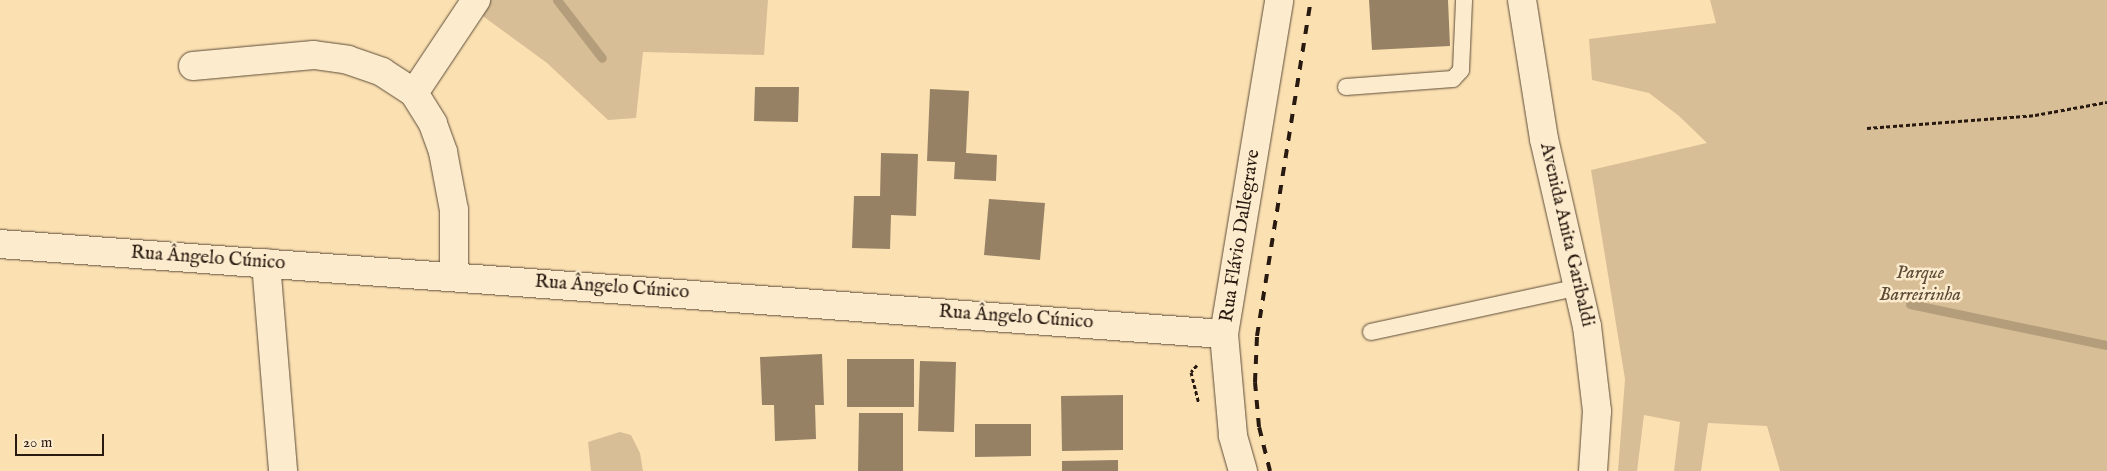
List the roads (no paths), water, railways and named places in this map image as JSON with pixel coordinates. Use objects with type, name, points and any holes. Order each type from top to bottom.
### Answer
[{"type":"street","points":[[414,93],[476,0]]},
{"type":"street","name":"Rua Flávio Dallegrave","points":[[1243,471],[1233,435],[1224,334],[1279,0]]},
{"type":"street","name":"Avenida Anita Garibaldi","points":[[1522,0],[1544,139],[1580,286],[1597,411],[1593,471]]},
{"type":"street","points":[[194,66],[314,55],[348,60],[382,72],[414,93],[433,124],[444,152],[454,210],[454,277]]},
{"type":"street","name":"Rua Ângelo Cúnico","points":[[0,244],[1224,334]]},
{"type":"street","points":[[266,263],[283,471]]},
{"type":"lane","points":[[1346,86],[1453,79],[1461,70],[1464,0]]},
{"type":"lane","points":[[1371,332],[1580,286]]},
{"type":"waterway","points":[[557,0],[602,58]]},
{"type":"waterway","points":[[1910,304],[2107,345]]},
{"type":"railway","points":[[1270,471],[1259,427],[1255,382],[1257,336],[1311,0]]},
{"type":"park label","name":"Parque Barreirinha","points":[[1920,285]]}]
